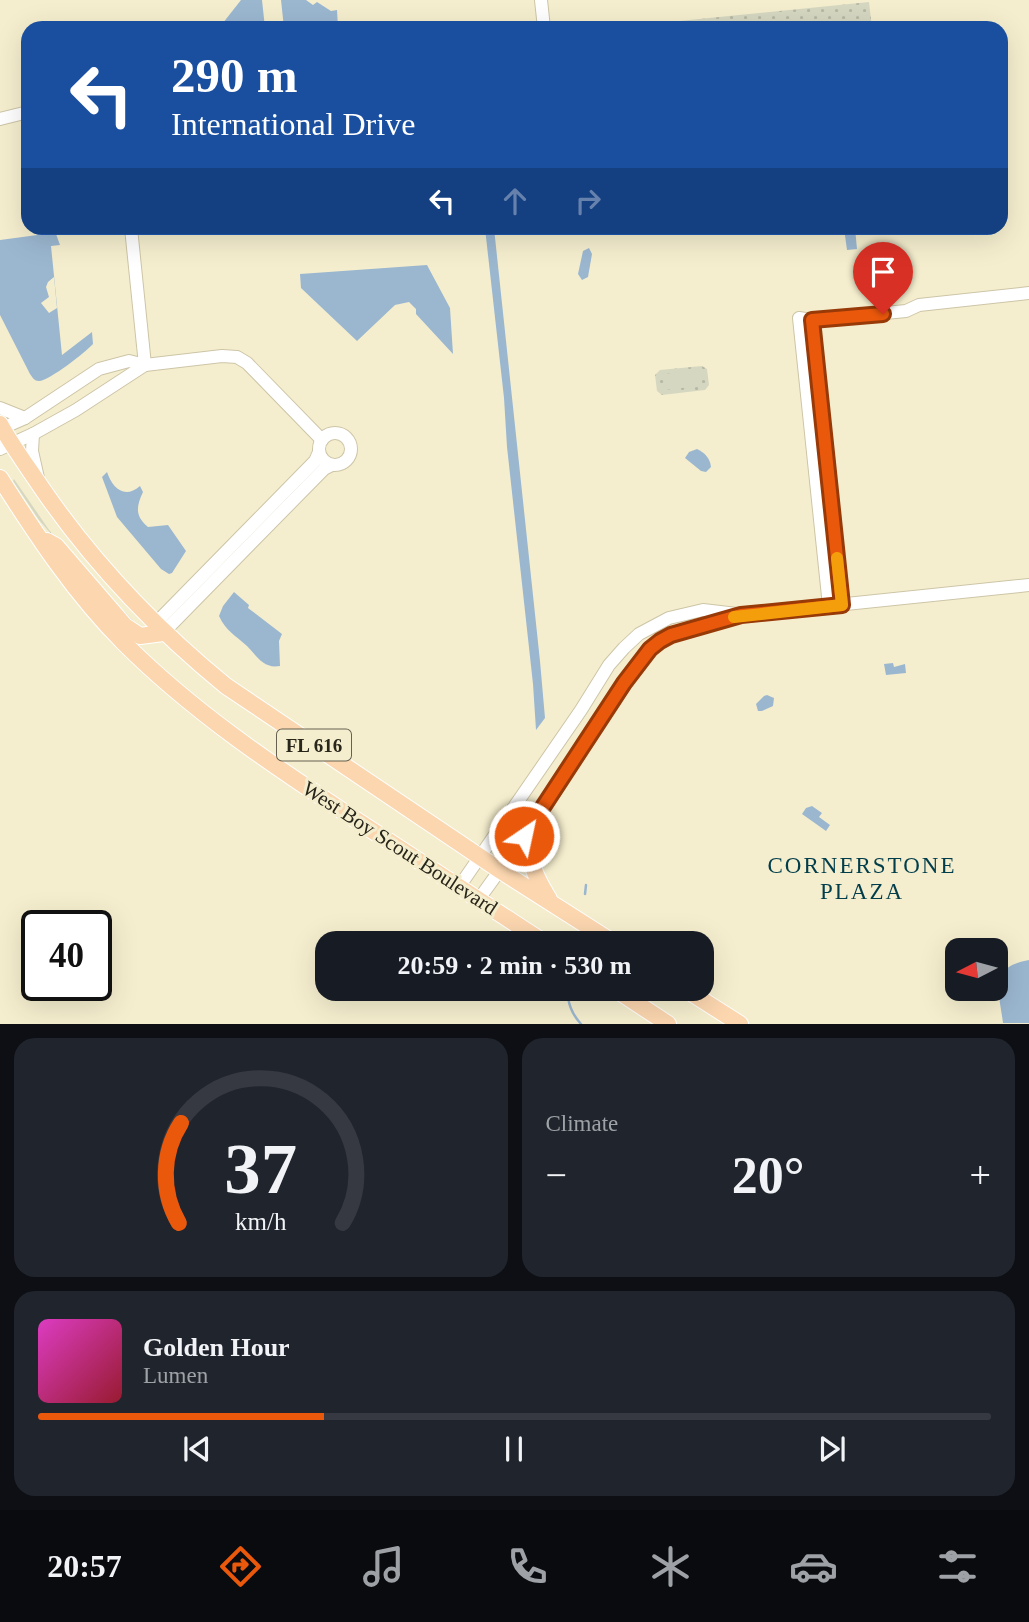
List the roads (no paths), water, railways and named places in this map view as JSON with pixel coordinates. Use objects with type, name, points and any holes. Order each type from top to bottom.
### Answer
[{"type":"main road","name":"West Boy Scout Boulevard","points":[[1,427],[6,447],[40,485],[78,540],[108,576],[159,629],[226,686],[595,931]]},
{"type":"main road","name":"West Boy Scout Boulevard","points":[[0,478],[55,562],[123,642],[202,713],[275,767],[526,931]]},
{"type":"main road","points":[[36,534],[56,546],[125,626],[140,636],[159,629]]},
{"type":"main road","points":[[535,820],[531,865],[552,904]]},
{"type":"main road","points":[[633,1001],[668,1024]]},
{"type":"main road","points":[[704,1001],[740,1024]]},
{"type":"street","points":[[541,0],[543,21]]},
{"type":"street","points":[[0,112],[21,111]]},
{"type":"street","points":[[0,119],[21,113]]},
{"type":"street","points":[[132,235],[145,365]]},
{"type":"street","points":[[836,605],[805,319],[906,311],[919,305],[1029,293]]},
{"type":"street","points":[[1,427],[25,418],[99,369],[129,361],[145,365],[222,356],[237,357],[247,363],[321,446],[324,461],[332,465]]},
{"type":"street","points":[[6,447],[76,410],[145,365]]},
{"type":"street","points":[[0,408],[25,418]]},
{"type":"street","points":[[33,434],[32,451],[40,485]]},
{"type":"street","points":[[327,435],[343,436],[350,444],[347,460],[324,469],[256,539],[159,629],[240,537],[315,461],[327,435]]},
{"type":"street","points":[[240,537],[256,539]]},
{"type":"street","points":[[478,900],[501,871],[624,683],[650,649],[671,635],[741,615],[1029,585]]},
{"type":"street","points":[[459,887],[609,665],[624,648],[639,634],[669,618],[703,610],[741,615]]},
{"type":"water","points":[[241,0],[262,0],[264,21],[224,21]]},
{"type":"water","points":[[281,0],[306,0],[313,5],[317,2],[331,11],[337,10],[338,21],[283,21]]},
{"type":"water","points":[[56,235],[60,245],[51,246],[62,355],[92,332],[93,344],[44,380],[35,380],[30,374],[0,315],[0,240]]},
{"type":"water","points":[[486,235],[495,235],[540,661],[545,718],[536,730],[507,447]]},
{"type":"water","points":[[845,235],[856,235],[857,249],[847,250]]},
{"type":"water","points":[[589,248],[592,254],[588,277],[582,280],[578,274],[583,251]]},
{"type":"water","points":[[427,265],[450,308],[453,354],[416,314],[416,309],[409,302],[395,305],[357,341],[301,288],[300,274]]},
{"type":"water","points":[[697,449],[710,461],[711,467],[706,472],[685,458],[689,452]]},
{"type":"water","points":[[107,472],[119,490],[129,492],[140,486],[143,492],[138,507],[141,519],[148,527],[168,525],[186,551],[172,573],[161,569],[117,517],[102,477]]},
{"type":"water","points":[[234,592],[249,605],[248,608],[282,634],[279,641],[280,666],[269,666],[261,661],[222,621],[219,616],[223,606]]},
{"type":"water","points":[[893,663],[894,667],[905,664],[906,673],[886,675],[884,664]]},
{"type":"water","points":[[767,695],[774,698],[773,706],[758,711],[756,704]]},
{"type":"water","points":[[812,806],[822,813],[819,817],[830,825],[826,831],[802,814],[806,808]]},
{"type":"water","points":[[1029,960],[1029,1023],[1003,1023],[1000,1001],[1008,1001],[1008,967]]},
{"type":"waterway","points":[[585,894],[586,885]]},
{"type":"waterway","points":[[569,1001],[581,1024]]},
{"type":"district","name":"CORNERSTONE PLAZA","points":[[862,878]]}]
